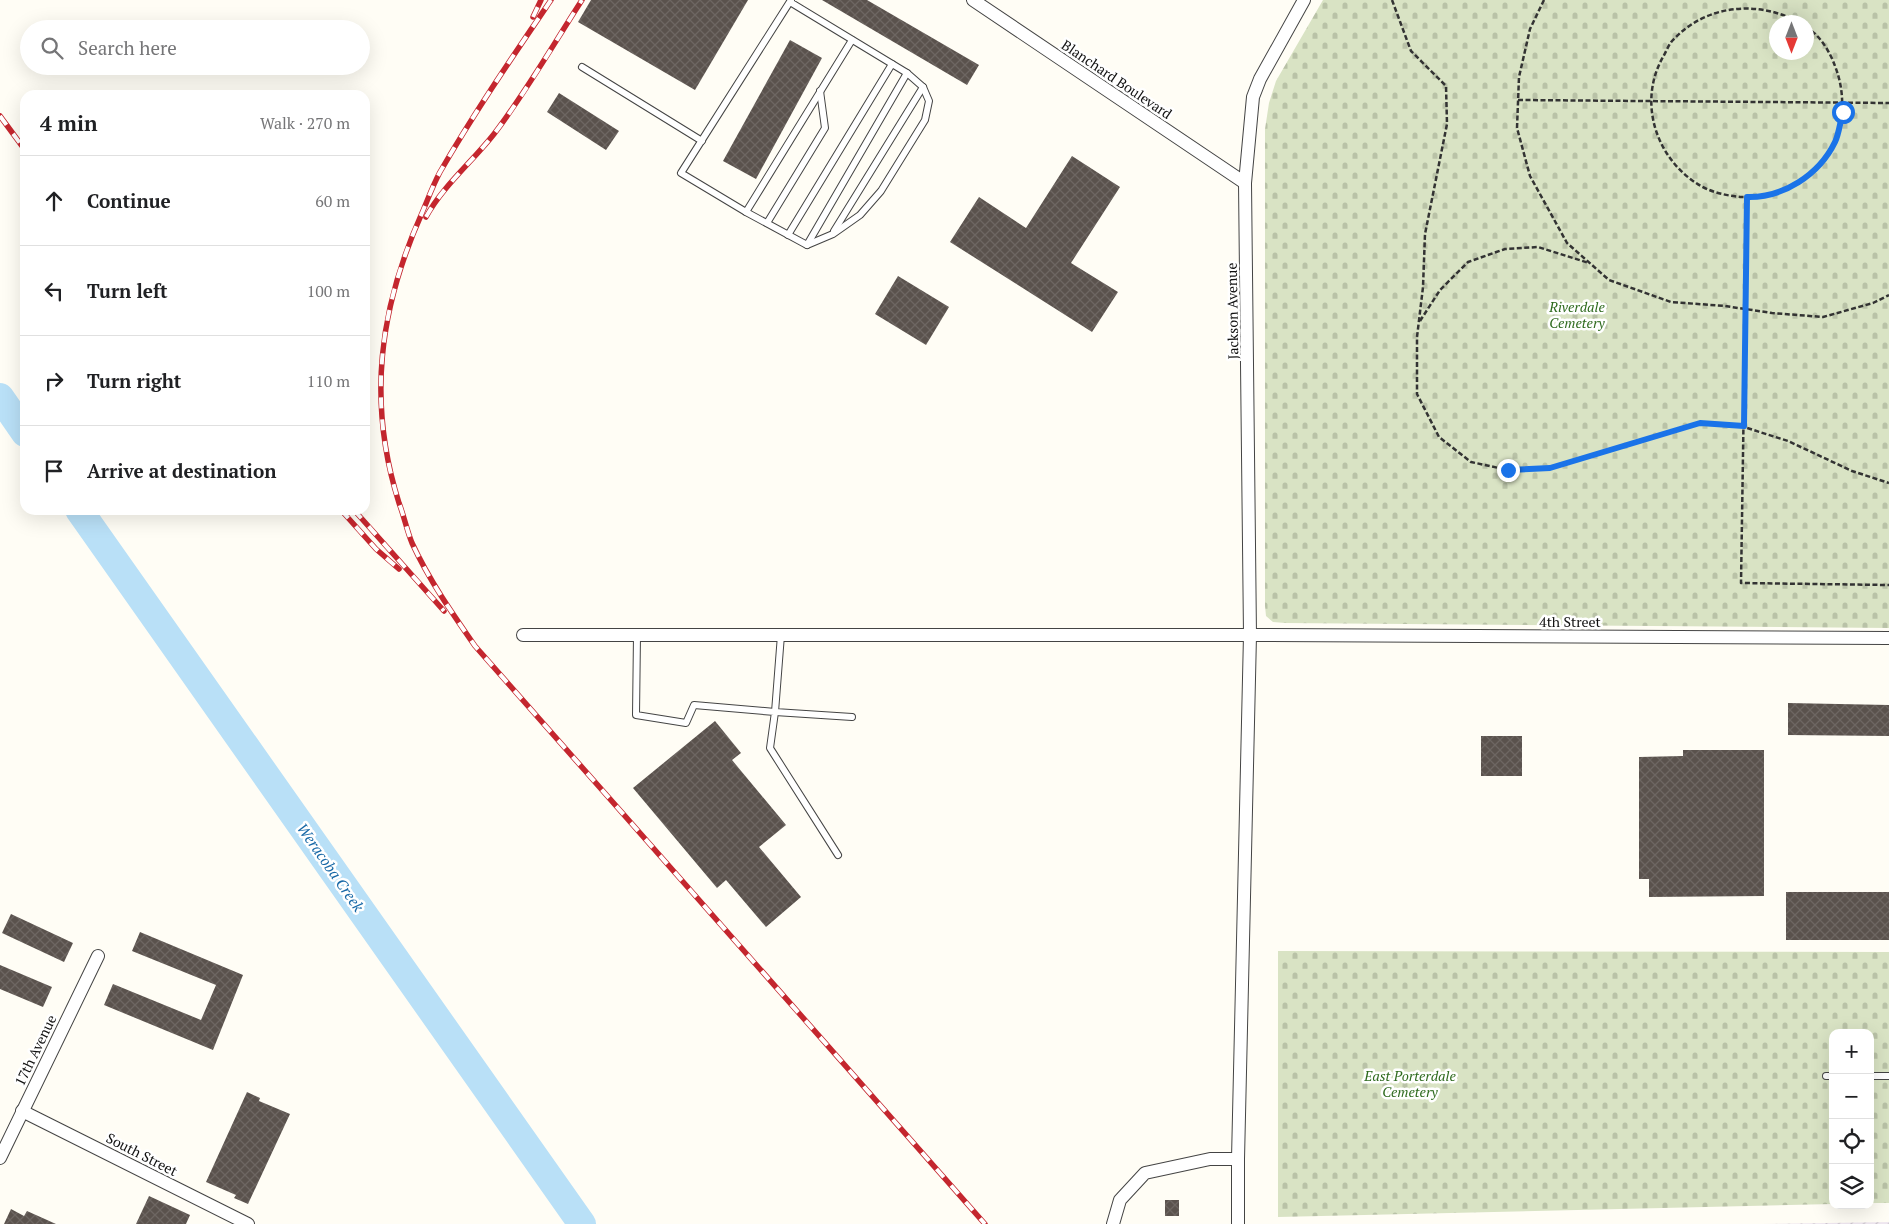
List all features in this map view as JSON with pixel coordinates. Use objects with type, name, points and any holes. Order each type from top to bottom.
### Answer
[{"type":"street","name":"Blanchard Boulevard","points":[[973,0],[1245,183]]},
{"type":"street","name":"Jackson Avenue","points":[[1238,1224],[1250,635],[1245,183],[1253,97],[1260,79],[1304,0]]},
{"type":"street","name":"4th Street","points":[[523,635],[1250,635],[1889,638]]},
{"type":"street","name":"17th Avenue","points":[[0,1158],[98,956]]},
{"type":"street","name":"South Street","points":[[22,1111],[248,1224]]},
{"type":"street","points":[[1113,1224],[1120,1200],[1145,1173],[1210,1159],[1238,1159]]},
{"type":"lane","points":[[790,1],[907,73],[923,87],[929,100],[925,120],[881,191],[860,215],[833,234],[807,245],[746,212],[682,173],[790,1]]},
{"type":"lane","points":[[746,212],[852,40]]},
{"type":"lane","points":[[788,235],[892,64]]},
{"type":"lane","points":[[582,67],[702,141]]},
{"type":"lane","points":[[807,245],[907,73]]},
{"type":"lane","points":[[833,234],[923,87]]},
{"type":"lane","points":[[767,223],[826,128],[820,91]]},
{"type":"lane","points":[[637,635],[636,715],[686,723],[694,705],[852,717]]},
{"type":"lane","points":[[781,635],[770,748],[838,855]]},
{"type":"lane","points":[[1874,1076],[1889,1076]]},
{"type":"path","points":[[1392,0],[1411,51],[1446,86],[1447,124],[1425,234],[1423,287],[1419,322],[1417,394],[1439,437],[1471,462],[1508,470],[1550,468],[1700,423],[1744,426],[1788,440],[1852,471],[1889,484]]},
{"type":"path","points":[[1544,0],[1530,29],[1519,76],[1517,128],[1530,176],[1567,243],[1609,280],[1671,302],[1824,317],[1873,303],[1889,295]]},
{"type":"path","points":[[1787,15],[1754,6],[1723,9],[1695,21],[1672,42],[1656,69],[1650,101],[1655,133],[1671,162],[1696,184],[1727,196],[1760,198],[1792,188],[1818,168],[1835,142],[1843,112],[1843,103],[1841,82],[1830,53],[1814,36]]},
{"type":"path","points":[[1518,100],[1889,104]]},
{"type":"path","points":[[1747,197],[1741,583],[1889,586]]},
{"type":"path","points":[[1419,322],[1440,290],[1468,262],[1505,249],[1538,247],[1590,263]]},
{"type":"shaded area","points":[[1889,1222],[1889,1224],[1762,1224]]},
{"type":"green space","name":"Riverdale Cemetery","points":[[1323,0],[1889,0],[1889,628],[1273,622],[1266,616],[1265,606],[1265,129],[1269,103],[1276,81]]},
{"type":"green space","name":"East Porterdale Cemetery","points":[[1278,951],[1889,952],[1889,1203],[1874,1203],[1874,1029],[1829,1029],[1829,1204],[1278,1217]]},
{"type":"building","points":[[591,0],[748,0],[695,90],[578,22]]},
{"type":"building","points":[[822,0],[867,0],[979,65],[967,85]]},
{"type":"building","points":[[790,40],[822,58],[756,179],[723,161]]},
{"type":"building","points":[[559,93],[619,131],[606,150],[547,112]]},
{"type":"building","points":[[1072,156],[1120,187],[1071,263],[1118,292],[1092,332],[950,242],[979,197],[1026,228]]},
{"type":"building","points":[[898,276],[949,307],[926,345],[875,314]]},
{"type":"building","points":[[1788,703],[1889,705],[1889,736],[1788,735]]},
{"type":"building","points":[[715,721],[741,753],[732,760],[786,825],[759,847],[801,897],[766,927],[726,880],[717,888],[633,788]]},
{"type":"building","points":[[1481,736],[1522,736],[1522,776],[1481,776]]},
{"type":"building","points":[[1683,750],[1764,750],[1764,896],[1649,897],[1649,879],[1639,879],[1639,757],[1683,756]]},
{"type":"building","points":[[1786,892],[1889,892],[1889,940],[1786,940]]},
{"type":"building","points":[[11,914],[73,943],[64,962],[2,933]]},
{"type":"building","points":[[140,932],[243,975],[213,1050],[104,1005],[113,984],[201,1020],[216,985],[132,951]]},
{"type":"building","points":[[0,965],[52,987],[43,1007],[0,989]]},
{"type":"building","points":[[247,1092],[260,1098],[259,1101],[290,1114],[248,1204],[234,1198],[236,1195],[206,1182]]},
{"type":"building","points":[[149,1196],[190,1215],[186,1224],[136,1224]]},
{"type":"building","points":[[1165,1200],[1179,1200],[1179,1216],[1165,1216]]},
{"type":"building","points":[[11,1209],[24,1216],[27,1211],[56,1224],[4,1224]]},
{"type":"waterway","name":"Weracoba Creek","points":[[0,397],[20,426]]},
{"type":"waterway","name":"Weracoba Creek","points":[[83,515],[582,1224]]},
{"type":"railway","points":[[533,17],[541,0]]},
{"type":"railway","points":[[551,0],[480,106],[440,172],[407,249],[396,285],[387,320],[382,356],[383,429],[389,465],[410,538],[433,583],[475,646],[985,1224]]},
{"type":"railway","points":[[426,217],[441,195],[506,118],[582,0]]},
{"type":"railway","points":[[0,116],[20,143]]},
{"type":"railway","points":[[345,515],[376,549],[399,569]]},
{"type":"railway","points":[[358,515],[444,611]]},
{"type":"route","points":[[1508,470],[1550,468],[1700,423],[1744,426],[1747,197],[1760,198],[1792,188],[1818,168],[1835,142],[1843,112]]}]
